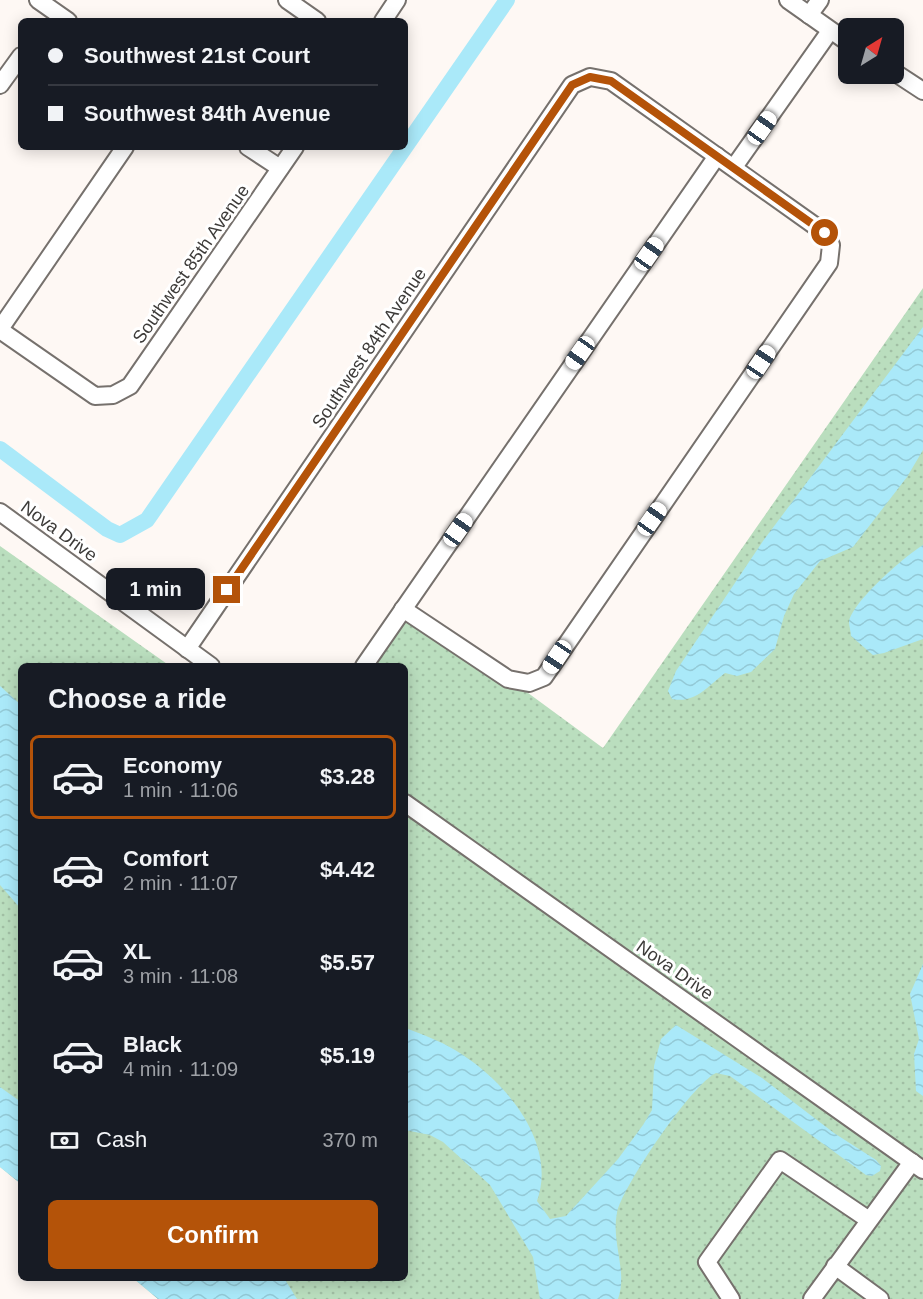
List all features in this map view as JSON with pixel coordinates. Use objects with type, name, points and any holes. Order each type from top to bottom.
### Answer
[{"type":"street","points":[[38,0],[50,16]]},
{"type":"street","points":[[287,0],[312,18]]},
{"type":"street","points":[[385,18],[397,0]]},
{"type":"street","points":[[788,0],[838,36]]},
{"type":"street","points":[[809,15],[820,0]]},
{"type":"street","points":[[734,167],[830,31]]},
{"type":"street","points":[[0,85],[18,60]]},
{"type":"street","name":"Southwest 84th Avenue","points":[[187,649],[572,85],[590,77],[611,81],[717,156]]},
{"type":"street","points":[[904,79],[923,91]]},
{"type":"street","points":[[0,329],[123,150]]},
{"type":"street","points":[[253,150],[280,168]]},
{"type":"street","name":"Southwest 85th Avenue","points":[[0,329],[95,396],[112,395],[130,386],[293,150]]},
{"type":"street","points":[[366,663],[403,609],[717,156],[825,233],[831,244],[829,263],[544,677],[529,683],[508,679],[403,609]]},
{"type":"street","name":"Nova Drive","points":[[0,512],[207,663]]},
{"type":"street","name":"Nova Drive","points":[[408,805],[917,1166]]},
{"type":"street","points":[[731,1299],[707,1262],[780,1160],[869,1220]]},
{"type":"street","points":[[812,1299],[869,1220],[917,1166]]},
{"type":"street","points":[[835,1266],[880,1299]]},
{"type":"green space","points":[[923,288],[923,1299],[158,1299],[137,1281],[408,1281],[408,663],[370,663],[411,607],[603,748]]},
{"type":"green space","points":[[0,546],[166,663],[18,663],[18,1182],[0,1167]]},
{"type":"water","points":[[923,327],[923,450],[907,477],[853,547],[820,561],[794,594],[784,616],[775,649],[751,672],[737,676],[725,673],[707,688],[688,699],[672,699],[668,691],[676,671],[763,541]]},
{"type":"water","points":[[923,545],[923,639],[873,655],[851,636],[849,622],[852,613],[880,580]]},
{"type":"water","points":[[0,686],[18,702],[18,906],[0,885]]},
{"type":"water","points":[[923,964],[923,1096],[916,1091],[914,1054],[919,1039],[910,994]]},
{"type":"water","points":[[676,1025],[762,1078],[834,1133],[876,1160],[881,1166],[880,1171],[872,1176],[866,1175],[730,1076],[716,1073],[705,1081],[675,1115],[644,1160],[622,1200],[616,1224],[621,1278],[618,1299],[540,1299],[533,1257],[490,1185],[443,1142],[430,1135],[408,1131],[408,1029],[455,1050],[473,1062],[508,1095],[522,1114],[533,1135],[540,1157],[542,1179],[537,1201],[550,1219],[566,1216],[618,1159],[643,1125],[652,1110],[654,1066],[661,1039]]},
{"type":"water","points":[[0,1087],[18,1100],[18,1182],[0,1167]]},
{"type":"water","points":[[137,1281],[286,1281],[297,1299],[158,1299]]},
{"type":"waterway","points":[[408,143],[507,0]]},
{"type":"waterway","points":[[0,449],[107,529],[120,535],[147,520],[403,150]]},
{"type":"route","points":[[227,590],[572,85],[590,77],[611,81],[825,233]]}]
